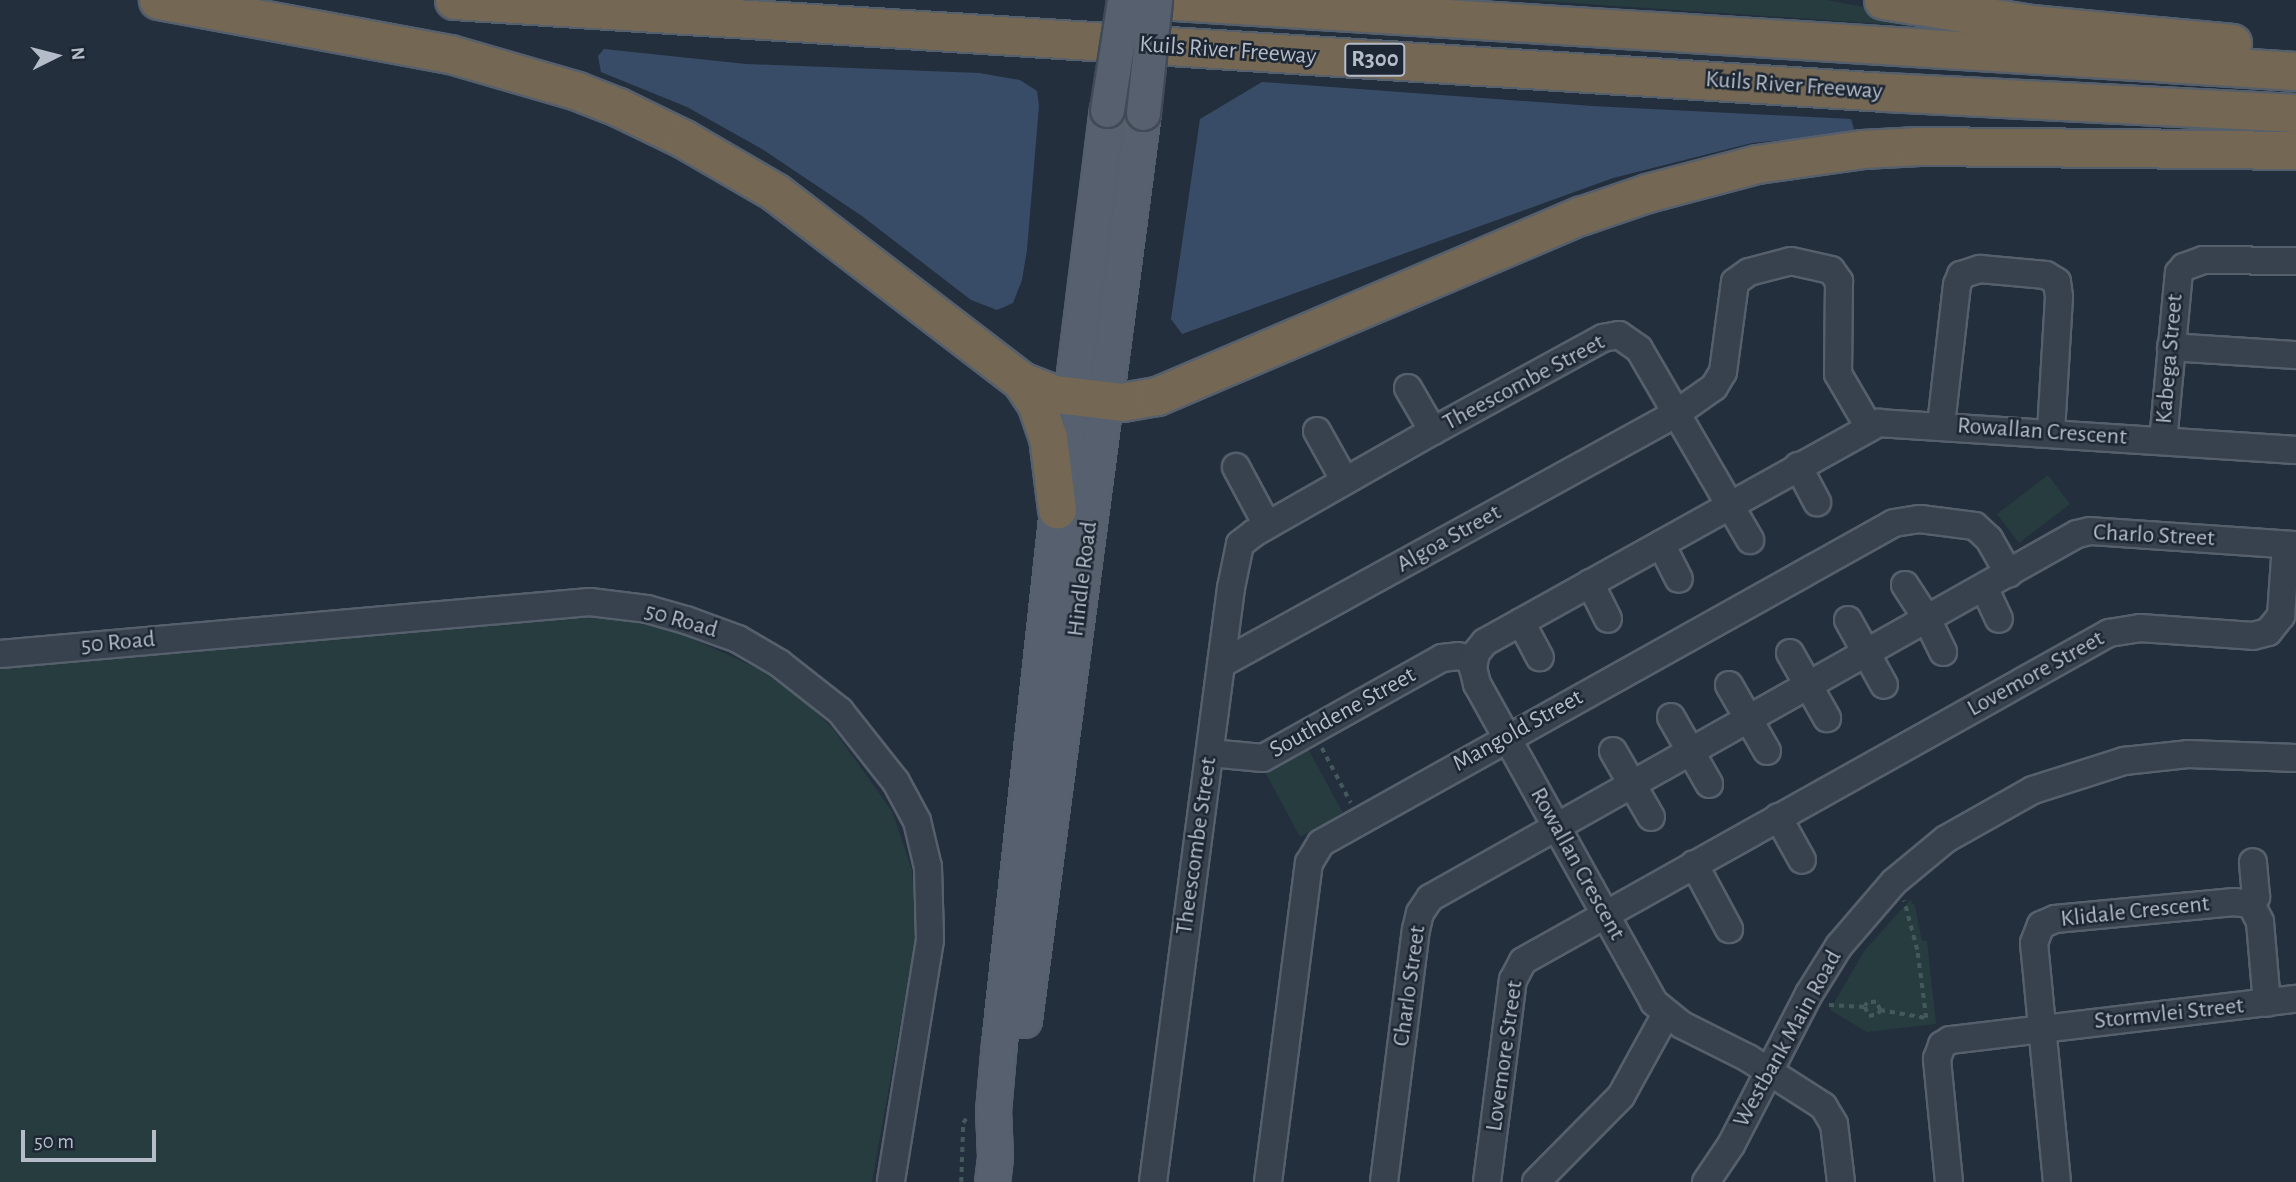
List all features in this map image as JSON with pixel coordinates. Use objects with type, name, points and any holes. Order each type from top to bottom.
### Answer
[{"type":"highway","points":[[158,0],[450,54],[577,91],[618,107],[684,139],[775,192],[1021,381],[1043,391],[1089,399],[1134,402],[1157,396],[1580,216],[1647,193],[1757,164],[1862,149],[1919,146],[2296,150]]},
{"type":"highway","name":"Kuils River Freeway","points":[[454,0],[1884,92],[2296,113]]},
{"type":"highway","name":"Kuils River Freeway","points":[[1157,0],[2296,71]]},
{"type":"highway","points":[[1883,0],[2042,26],[2296,49]]},
{"type":"highway","points":[[1021,381],[1036,403],[1048,437],[1057,509]]},
{"type":"main road","name":"Hindle Road","points":[[994,1169],[1010,1113],[1020,1050],[1089,399],[1107,110],[1124,0]]},
{"type":"main road","name":"Hindle Road","points":[[994,1169],[993,1111],[999,1043],[1057,509],[1089,399],[1143,113],[1157,0]]},
{"type":"street","name":"Kabega Street","points":[[2163,441],[2176,285],[2184,267],[2203,260],[2296,261]]},
{"type":"street","name":"Algoa Street","points":[[1221,664],[1677,413],[1714,387],[1723,372],[1735,282],[1749,272],[1791,261],[1826,267],[1839,281],[1838,374],[1868,427]]},
{"type":"street","points":[[1941,425],[1956,285],[1961,275],[1970,269],[1980,269],[2046,275],[2057,282],[2059,297],[2051,433]]},
{"type":"street","name":"Theescombe Street","points":[[1153,1182],[1235,556],[1245,538],[1433,431],[1612,336],[1625,338],[1639,349],[1728,506]]},
{"type":"street","points":[[2171,347],[2296,355]]},
{"type":"street","name":"Theescombe Street","points":[[1408,388],[1433,431]]},
{"type":"street","name":"Rowallan Crescent","points":[[1841,1182],[1836,1138],[1830,1115],[1813,1100],[1748,1058],[1666,1014],[1654,1002],[1477,684],[1474,660],[1485,642],[1868,427],[1883,422],[2296,450]]},
{"type":"street","points":[[1317,431],[1345,481]]},
{"type":"street","points":[[1798,466],[1817,502]]},
{"type":"street","points":[[1236,467],[1267,525]]},
{"type":"street","points":[[1728,506],[1750,540]]},
{"type":"street","name":"Mangold Street","points":[[1268,1182],[1312,855],[1328,838],[1894,523],[1920,519],[1975,526],[1989,539],[2009,574]]},
{"type":"street","name":"Charlo Street","points":[[1384,1182],[1420,912],[1440,891],[2073,536],[2090,531],[2291,545]]},
{"type":"street","points":[[1661,544],[1679,579]]},
{"type":"street","name":"Lovemore Street","points":[[1487,1182],[1516,971],[1532,955],[2117,630],[2140,628],[2253,636],[2268,632],[2281,616],[2291,545]]},
{"type":"street","points":[[1590,583],[1608,619]]},
{"type":"street","points":[[1905,586],[1926,617],[1943,652]]},
{"type":"street","points":[[1984,587],[1999,619]]},
{"type":"street","name":"50 Road","points":[[0,654],[579,602],[647,609],[686,620],[738,639],[779,663],[841,711],[896,782],[917,821],[928,867],[930,940],[891,1182]]},
{"type":"street","points":[[1848,620],[1884,685]]},
{"type":"street","points":[[1521,622],[1540,657]]},
{"type":"street","points":[[1790,653],[1827,718]]},
{"type":"street","name":"Southdene Street","points":[[1210,752],[1263,758],[1442,658],[1458,656],[1474,660]]},
{"type":"street","points":[[1729,685],[1768,751]]},
{"type":"street","points":[[1671,717],[1709,784]]},
{"type":"street","points":[[1613,751],[1651,817]]},
{"type":"street","name":"Westbank Main Road","points":[[1706,1182],[1731,1145],[1823,970],[1856,924],[1912,866],[1974,820],[2043,786],[2124,761],[2188,754],[2296,758]]},
{"type":"street","points":[[1778,817],[1802,859]]},
{"type":"street","points":[[2253,862],[2256,897],[2251,904],[2260,922],[2267,1003]]},
{"type":"street","points":[[1694,864],[1729,929]]},
{"type":"street","name":"Klidale Crescent","points":[[2041,1028],[2034,943],[2041,925],[2047,921],[2234,902],[2251,904]]},
{"type":"street","name":"Stormvlei Street","points":[[1949,1182],[1937,1059],[1942,1045],[1956,1038],[2296,999]]},
{"type":"street","points":[[1536,1182],[1621,1096],[1666,1014]]},
{"type":"street","points":[[2041,1028],[2057,1182]]},
{"type":"path","points":[[1322,747],[1357,814]]},
{"type":"path","points":[[1880,1010],[1926,1018],[1917,950],[1904,901]]},
{"type":"path","points":[[1865,1007],[1867,1003],[1876,1002],[1880,1010]]},
{"type":"path","points":[[1829,1005],[1865,1007]]},
{"type":"path","points":[[1865,1007],[1869,1016],[1878,1014],[1880,1010]]},
{"type":"green space","points":[[1527,0],[1827,0],[1915,17],[1915,26]]},
{"type":"green space","points":[[2048,475],[2070,504],[2019,543],[1997,514]]},
{"type":"green space","points":[[568,615],[624,620],[680,633],[761,670],[810,706],[834,730],[892,811],[912,870],[916,937],[872,1182],[0,1182],[0,667]]},
{"type":"green space","points":[[1307,747],[1343,813],[1300,837],[1264,770]]},
{"type":"green space","points":[[1910,900],[1915,906],[1922,941],[1927,941],[1936,1024],[1867,1032],[1830,1010],[1865,950]]},
{"type":"water","points":[[604,49],[746,64],[979,73],[1020,80],[1037,91],[1039,106],[1027,250],[1022,280],[1013,303],[997,310],[971,300],[862,216],[762,149],[687,107],[601,72],[598,56]]},
{"type":"water","points":[[1262,82],[1592,106],[1851,119],[1855,133],[1752,143],[1613,178],[1182,334],[1171,319],[1200,119]]}]
